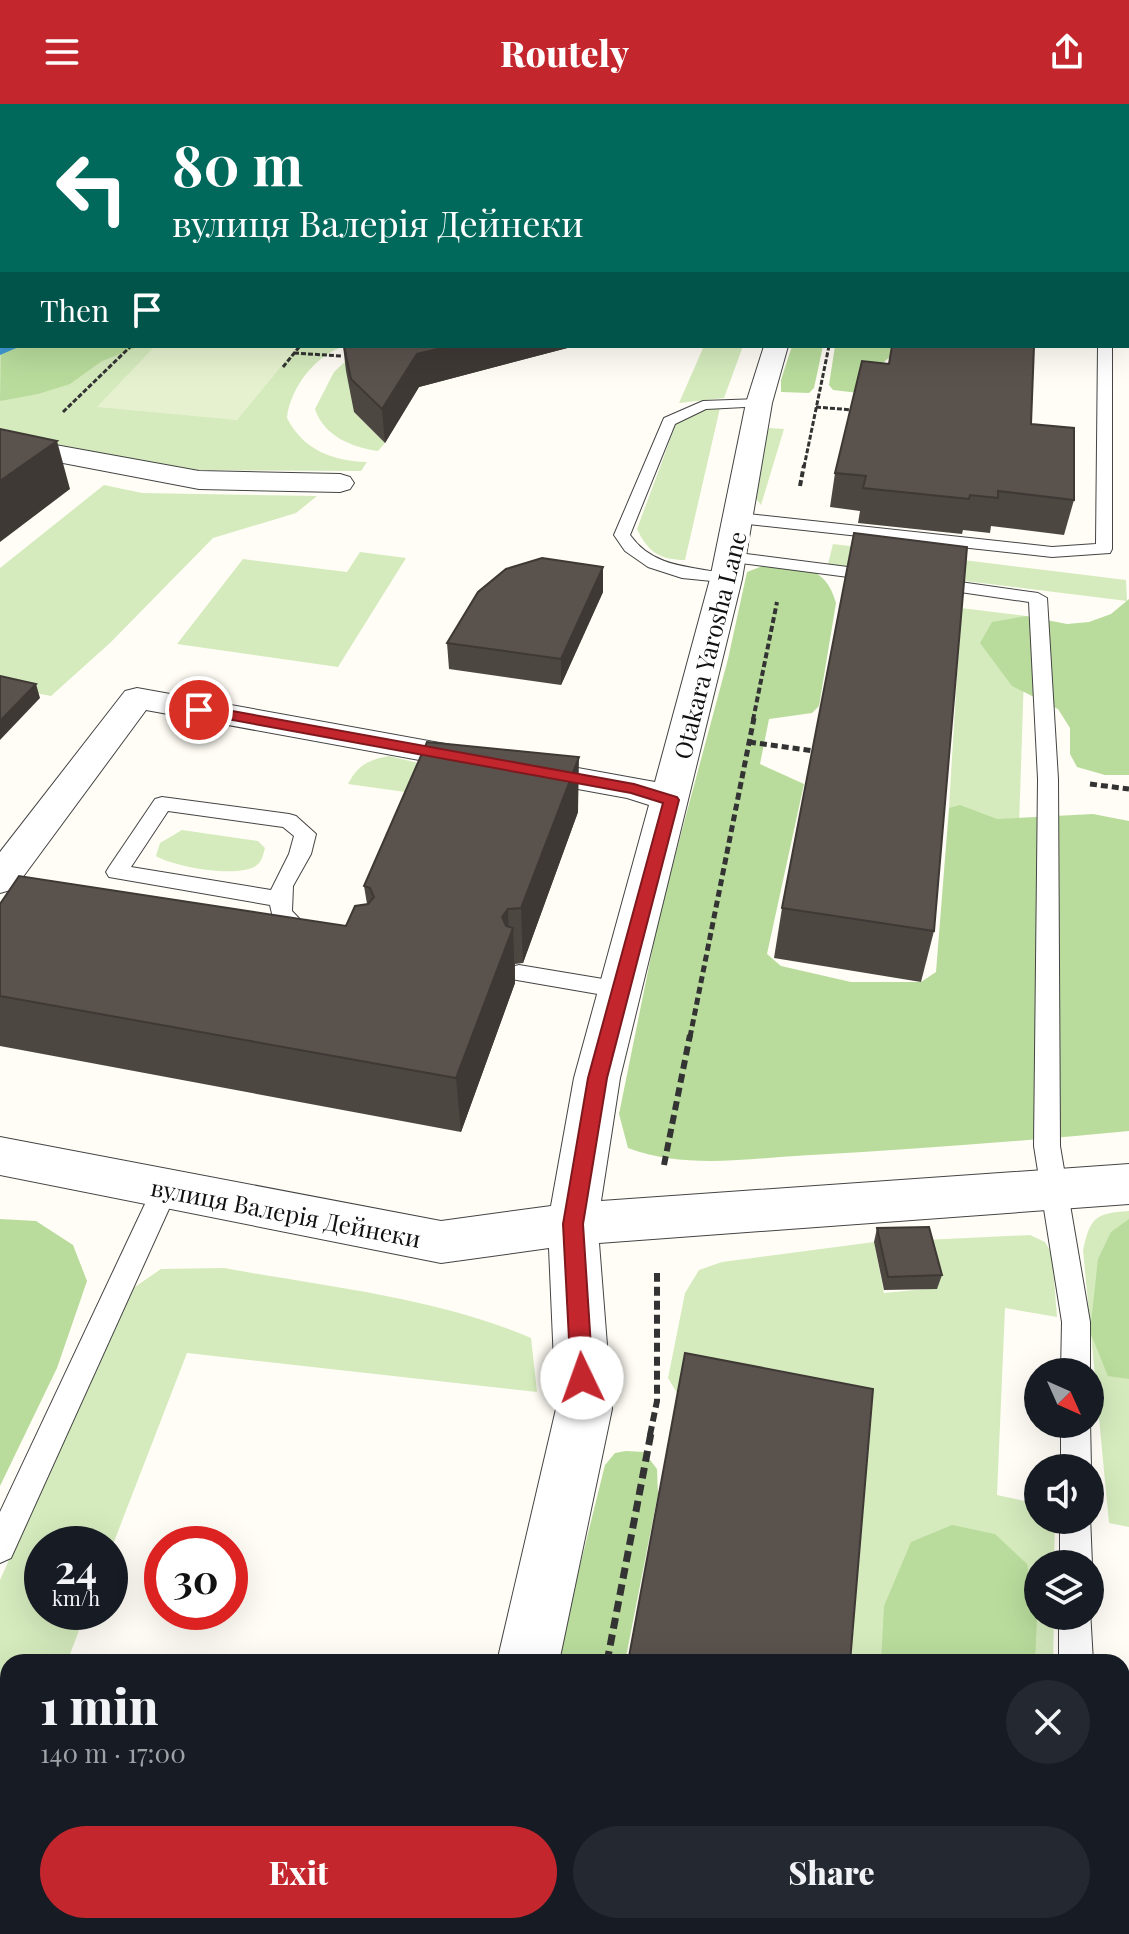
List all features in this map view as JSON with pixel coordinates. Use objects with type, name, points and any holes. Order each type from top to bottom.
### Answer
[{"type":"street","name":"Otakara Yarosha Lane","points":[[530,1654],[584,1409],[573,1224],[597,1078],[729,568],[759,403],[775,348]]},
{"type":"street","points":[[13,446],[199,480],[340,483]]},
{"type":"street","points":[[0,880],[137,698],[634,788],[671,800]]},
{"type":"street","name":"вулиця Валерія Дейнеки","points":[[2,1158],[441,1242],[573,1224]]},
{"type":"street","points":[[573,1224],[1129,1184]]},
{"type":"lane","points":[[739,518],[1052,552],[1104,549],[1105,348]]},
{"type":"lane","points":[[759,403],[703,405],[669,421],[622,535],[638,555],[670,570],[784,563],[1038,598],[1048,779],[1047,1146],[1076,1322],[1076,1358]]},
{"type":"lane","points":[[282,899],[117,872],[162,804],[289,821],[305,834],[300,854],[282,886],[282,899],[281,913],[292,927],[309,940],[324,943]]},
{"type":"lane","points":[[519,973],[621,990]]},
{"type":"lane","points":[[0,1547],[165,1189]]},
{"type":"lane","points":[[1076,1630],[1076,1654]]},
{"type":"path","points":[[13,446],[129,348]]},
{"type":"path","points":[[283,367],[298,348]]},
{"type":"path","points":[[793,524],[829,348]]},
{"type":"path","points":[[294,353],[341,356]]},
{"type":"path","points":[[816,407],[853,410]]},
{"type":"path","points":[[653,1218],[784,563]]},
{"type":"path","points":[[749,742],[814,751]]},
{"type":"green space","points":[[0,348],[340,348],[324,356],[306,374],[293,395],[287,418],[301,438],[320,452],[367,462],[361,471],[183,470],[0,433]]},
{"type":"green space","points":[[1,348],[135,348],[102,361],[70,384],[0,401]]},
{"type":"green space","points":[[153,348],[296,348],[237,420],[97,407]]},
{"type":"green space","points":[[703,348],[742,348],[724,398],[679,403]]},
{"type":"green space","points":[[791,348],[823,348],[814,388],[809,393],[781,392],[781,380]]},
{"type":"green space","points":[[835,348],[900,348],[878,368],[867,394],[833,390],[829,385]]},
{"type":"green space","points":[[348,359],[354,412],[385,443],[378,451],[340,439],[325,426],[315,409],[334,372]]},
{"type":"green space","points":[[706,408],[720,408],[685,560],[668,558],[650,549],[637,529],[677,421]]},
{"type":"green space","points":[[769,428],[784,429],[761,505],[750,492]]},
{"type":"green space","points":[[104,485],[142,493],[317,496],[296,513],[213,538],[110,643],[51,696],[0,686],[0,568]]},
{"type":"green space","points":[[833,544],[1126,580],[1127,601],[828,564]]},
{"type":"green space","points":[[360,552],[406,558],[338,667],[177,644],[243,559],[347,572]]},
{"type":"green space","points":[[768,564],[811,570],[826,582],[836,603],[819,706],[812,713],[769,719],[760,764],[804,784],[767,954],[781,966],[851,982],[921,982],[936,972],[949,808],[960,805],[997,819],[1093,814],[1129,821],[1129,1131],[719,1161],[673,1159],[628,1148],[619,1114],[660,912],[728,659],[747,572]]},
{"type":"green space","points":[[1129,599],[1129,775],[1105,775],[1077,767],[1070,754],[1070,728],[1058,709],[1012,686],[980,643],[992,622],[1026,616],[1067,624],[1089,622],[1111,614]]},
{"type":"green space","points":[[961,608],[1026,616],[1019,826],[949,808]]},
{"type":"green space","points":[[389,756],[460,773],[448,798],[348,784],[364,764]]},
{"type":"green space","points":[[182,830],[258,841],[265,848],[257,865],[237,871],[191,867],[156,856],[160,843]]},
{"type":"green space","points":[[1129,1211],[1129,1527],[1109,1523],[1101,1438],[1104,1438],[1104,1358],[1093,1358],[1083,1250],[1092,1224],[1108,1213]]},
{"type":"green space","points":[[0,1219],[36,1221],[73,1245],[87,1281],[57,1368],[0,1486]]},
{"type":"green space","points":[[1129,1219],[1129,1379],[1108,1376],[1104,1358],[1101,1358],[1090,1332],[1098,1259],[1111,1232]]},
{"type":"green space","points":[[1030,1235],[1045,1242],[1052,1254],[1057,1317],[1005,1308],[997,1495],[1024,1501],[1024,1534],[1055,1534],[1054,1550],[1024,1550],[1024,1630],[1054,1630],[1053,1654],[833,1654],[668,1378],[685,1293],[699,1270],[722,1262],[874,1242],[884,1293],[937,1288],[925,1240]]},
{"type":"green space","points":[[224,1268],[341,1288],[457,1312],[531,1338],[537,1392],[187,1353],[120,1526],[24,1526],[129,1291],[161,1269]]},
{"type":"green space","points":[[644,1452],[657,1469],[658,1494],[627,1654],[558,1654],[605,1465],[615,1453]]},
{"type":"green space","points":[[952,1525],[995,1534],[1024,1561],[1024,1630],[1036,1630],[1035,1654],[881,1654],[884,1606],[911,1542]]},
{"type":"green space","points":[[24,1526],[24,1630],[79,1630],[70,1654],[0,1654],[0,1580]]},
{"type":"building","points":[[344,348],[442,348],[417,354],[382,409],[351,379]]},
{"type":"building","points":[[892,348],[1034,348],[1031,424],[1074,428],[1074,500],[998,491],[998,498],[970,495],[969,499],[863,488],[866,476],[835,473],[862,361],[889,364]]},
{"type":"building","points":[[0,429],[57,441],[0,481]]},
{"type":"building","points":[[854,533],[967,547],[934,931],[782,908]]},
{"type":"building","points":[[542,558],[603,567],[561,659],[447,643],[478,592],[506,569]]},
{"type":"building","points":[[0,676],[36,684],[0,721]]},
{"type":"building","points":[[427,742],[579,757],[521,908],[508,909],[502,917],[506,926],[513,928],[456,1078],[0,996],[0,904],[19,876],[346,926],[355,906],[368,904],[374,897],[370,888],[364,886]]},
{"type":"building","points":[[929,1227],[942,1275],[888,1277],[877,1228]]},
{"type":"building","points":[[685,1353],[873,1389],[851,1654],[629,1654]]},
{"type":"waterway","points":[[0,352],[10,348]]},
{"type":"route","points":[[199,710],[634,788],[671,800],[597,1078],[573,1224],[582,1378]]}]
